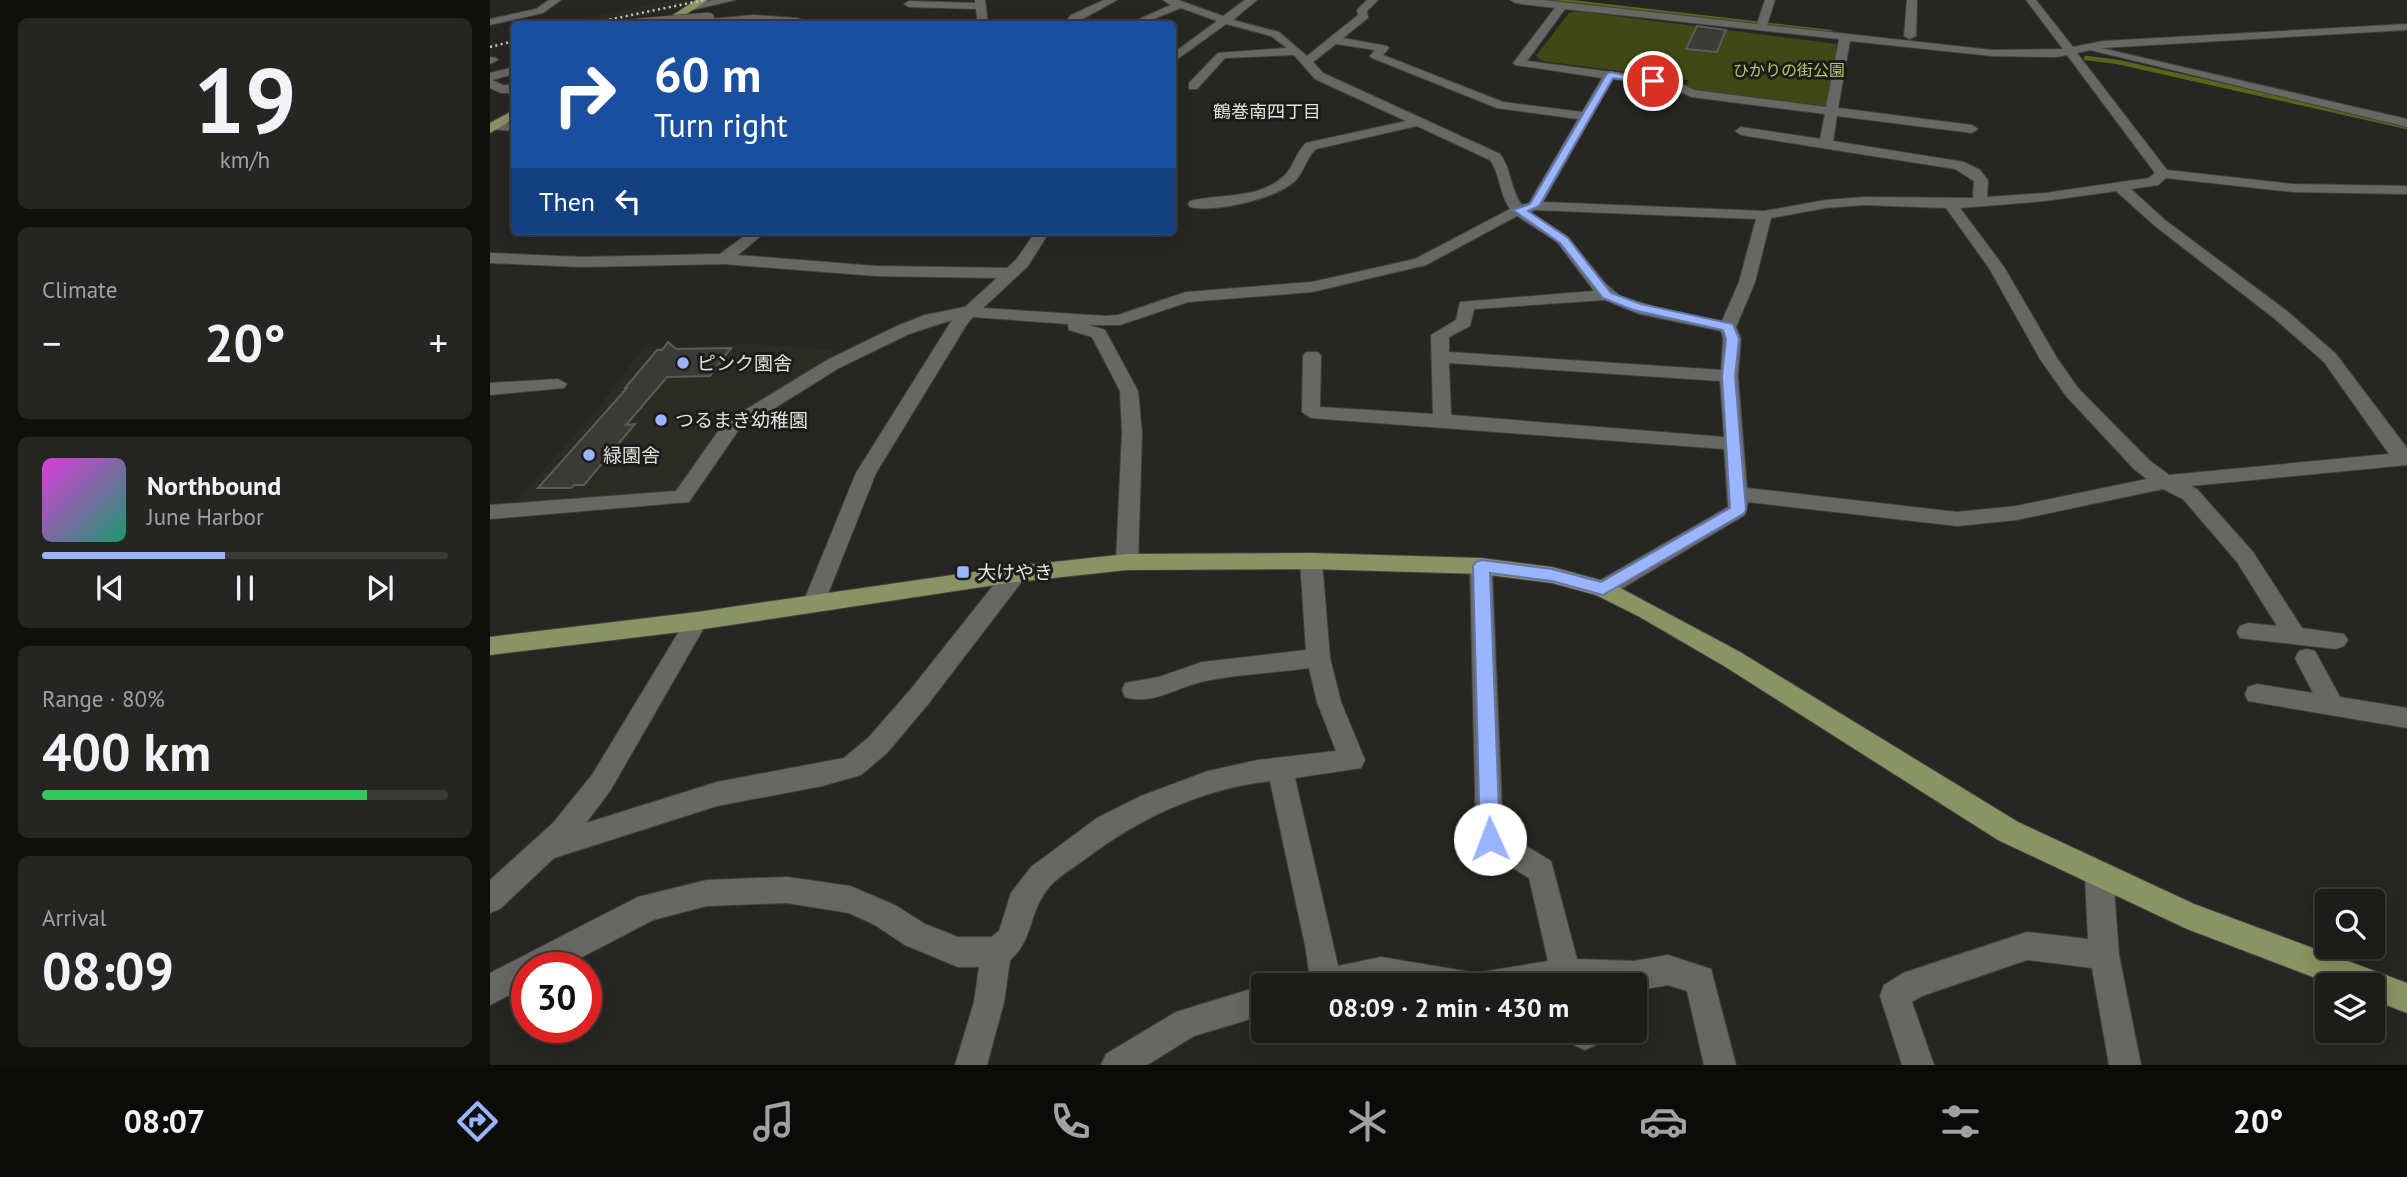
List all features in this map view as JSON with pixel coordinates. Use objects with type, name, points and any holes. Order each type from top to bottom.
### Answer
[{"type":"main road","points":[[669,21],[704,0]]},
{"type":"main road","points":[[493,128],[511,116]]},
{"type":"main road","points":[[490,646],[697,621],[1015,574],[1127,562],[1311,561],[1482,566],[1552,575],[1603,589],[1646,610],[1732,659],[2008,831],[2187,915],[2341,973]]},
{"type":"main road","points":[[2385,990],[2407,998]]},
{"type":"street","points":[[503,6],[557,0]]},
{"type":"street","points":[[490,22],[539,11],[557,0]]},
{"type":"street","points":[[692,7],[730,0]]},
{"type":"street","points":[[1072,21],[1112,0]]},
{"type":"street","points":[[1168,0],[1226,21],[1275,34],[1319,76],[1495,157],[1506,175],[1506,191],[1564,241],[1607,295]]},
{"type":"street","points":[[1176,57],[1252,0]]},
{"type":"street","points":[[1193,86],[1222,55],[1301,57],[1333,40],[1364,16],[1362,10],[1373,0]]},
{"type":"street","points":[[1515,0],[1910,36],[1980,45],[1992,53]]},
{"type":"street","points":[[1762,23],[1770,0]]},
{"type":"street","points":[[1910,36],[1912,0]]},
{"type":"street","points":[[2031,0],[2163,174],[2293,188],[2407,190]]},
{"type":"street","points":[[909,4],[981,3],[983,21]]},
{"type":"street","points":[[1140,21],[1180,5]]},
{"type":"street","points":[[1562,5],[1518,63],[1674,84],[1691,93],[1972,129]]},
{"type":"street","points":[[734,21],[774,21]]},
{"type":"street","points":[[1762,23],[1845,37],[1992,53],[2056,54],[2116,43],[2407,27]]},
{"type":"street","points":[[1826,143],[1845,37]]},
{"type":"street","points":[[1333,40],[1383,48],[1376,55],[1500,106],[1586,116]]},
{"type":"street","points":[[2087,48],[2407,122]]},
{"type":"street","points":[[490,63],[511,59]]},
{"type":"street","points":[[490,63],[511,63]]},
{"type":"street","points":[[1526,208],[1610,75]]},
{"type":"street","points":[[490,80],[511,76]]},
{"type":"street","points":[[490,80],[501,89],[511,89]]},
{"type":"street","points":[[1195,204],[1243,198],[1284,184],[1295,173],[1304,151],[1311,146],[1418,122]]},
{"type":"street","points":[[493,128],[511,127]]},
{"type":"street","points":[[1741,131],[1959,165],[1975,173],[1981,180],[1980,202]]},
{"type":"street","points":[[490,512],[682,497],[731,427],[833,364],[931,320],[967,312],[1120,320],[1205,294],[1312,287],[1420,262],[1526,208],[1764,215],[1826,204],[1864,201],[1950,204],[2121,188],[2153,183],[2163,174]]},
{"type":"street","points":[[2121,188],[2160,223],[2281,315],[2330,358],[2395,449],[2407,458]]},
{"type":"street","points":[[1950,204],[1996,267],[2049,359],[2072,392],[2141,465],[2165,482],[2190,494],[2245,557],[2295,636]]},
{"type":"street","points":[[1603,589],[1738,510],[1728,376],[1732,339],[1728,327],[1747,282],[1764,215]]},
{"type":"street","points":[[724,259],[755,235]]},
{"type":"street","points":[[814,603],[866,473],[967,312],[1022,263],[1040,235]]},
{"type":"street","points":[[490,258],[582,262],[724,259],[876,271],[1012,273]]},
{"type":"street","points":[[1442,419],[1440,335],[1464,322],[1466,305],[1607,295],[1637,307],[1728,327]]},
{"type":"street","points":[[1046,316],[1099,334],[1129,391],[1132,433],[1127,562]]},
{"type":"street","points":[[1312,356],[1311,412],[1442,419],[1733,444]]},
{"type":"street","points":[[1441,358],[1728,376]]},
{"type":"street","points":[[490,389],[558,384]]},
{"type":"street","points":[[1738,494],[1957,519],[2015,513],[2165,482],[2407,458]]},
{"type":"street","points":[[559,952],[649,907],[707,893],[787,890],[850,900],[885,915],[915,935],[958,952],[996,952],[1011,940],[1021,904],[1041,876],[1107,827],[1150,804],[1208,782],[1280,768],[1352,760],[1329,702],[1318,658],[1311,561]]},
{"type":"street","points":[[1482,566],[1490,839],[1541,870],[1571,973]]},
{"type":"street","points":[[546,848],[717,794],[852,767],[878,745],[920,696],[1015,574]]},
{"type":"street","points":[[490,899],[563,832],[601,783],[697,621]]},
{"type":"street","points":[[2248,632],[2336,640]]},
{"type":"street","points":[[1135,690],[1160,687],[1202,672],[1318,658]]},
{"type":"street","points":[[2307,658],[2333,707]]},
{"type":"street","points":[[2258,694],[2407,718]]},
{"type":"street","points":[[1280,768],[1321,950],[1320,973]]},
{"type":"street","points":[[2099,876],[2104,955],[2125,1065]]},
{"type":"street","points":[[1918,1065],[1895,996],[1914,984],[2027,946],[2104,955]]},
{"type":"street","points":[[971,1065],[989,1002],[996,952]]},
{"type":"street","points":[[1647,974],[1668,970],[1700,980],[1720,1065]]},
{"type":"street","points":[[490,989],[511,978]]},
{"type":"street","points":[[1116,1065],[1187,1023],[1251,1004]]},
{"type":"shaded area","points":[[673,0],[714,0],[623,21],[571,21]]},
{"type":"shaded area","name":"つるまき幼稚園","points":[[755,344],[834,350],[830,361],[723,426],[682,487],[666,494],[511,507],[593,414],[644,347]]},
{"type":"green space","name":"ひかりの街公園","points":[[1576,11],[1837,44],[1826,106],[1690,90],[1686,87],[1688,80],[1542,61],[1536,56],[1569,13]]},
{"type":"building","points":[[1697,26],[1726,30],[1717,52],[1686,49]]},
{"type":"building","points":[[668,342],[676,349],[731,348],[710,376],[667,377],[626,425],[635,424],[584,485],[574,485],[571,488],[538,488],[657,350],[662,350]]},
{"type":"waterway","points":[[1554,0],[1830,32]]},
{"type":"waterway","points":[[2086,58],[2118,62],[2407,127]]},
{"type":"railway","points":[[602,21],[704,0]]},
{"type":"railway","points":[[490,47],[511,42]]},
{"type":"place","name":"ピンク園舎","points":[[683,363]]},
{"type":"place","name":"つるまき幼稚園","points":[[661,420]]},
{"type":"place","name":"緑園舎","points":[[589,455]]},
{"type":"place","name":"大けやき","points":[[963,572]]},
{"type":"district","name":"鶴巻南四丁目","points":[[1267,111]]},
{"type":"route","points":[[1490,839],[1482,566],[1552,575],[1603,589],[1738,510],[1728,376],[1732,339],[1728,327],[1637,307],[1607,295],[1564,241],[1519,210],[1534,206],[1610,75],[1653,81]]}]
